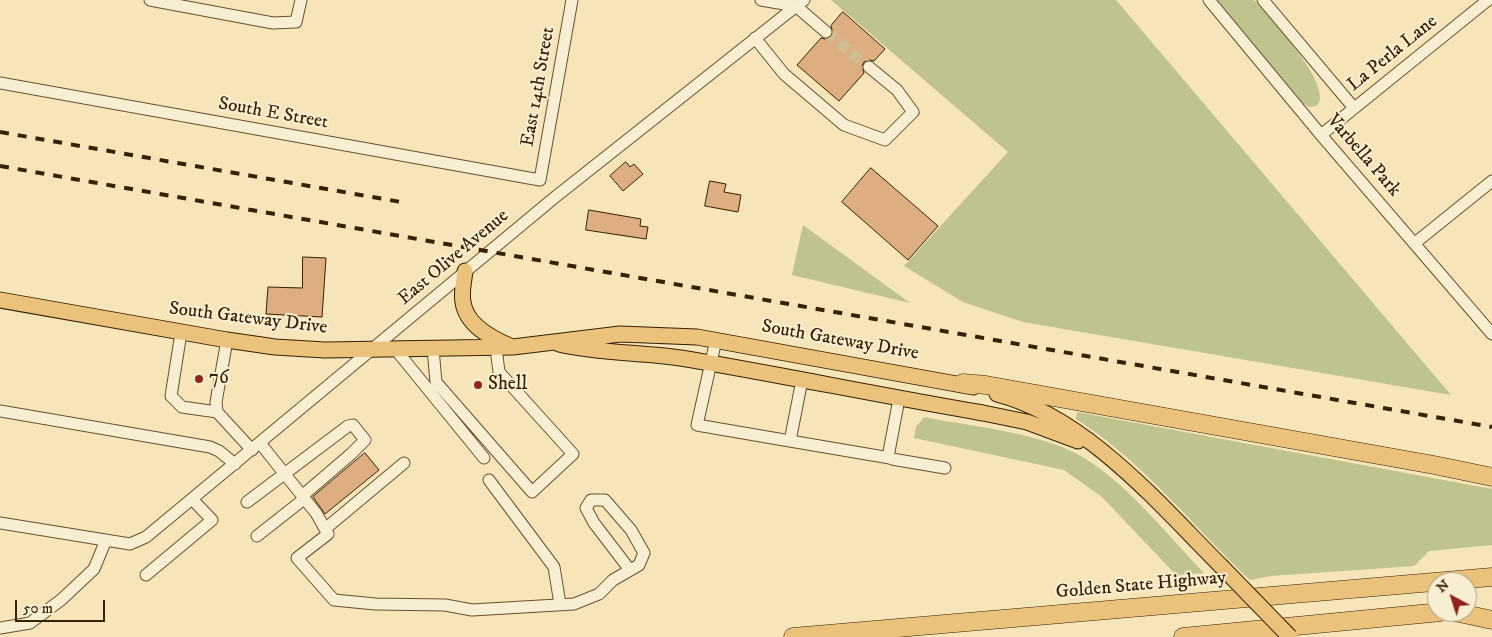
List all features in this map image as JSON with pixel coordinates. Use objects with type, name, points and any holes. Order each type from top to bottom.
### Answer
[{"type":"highway","points":[[963,383],[986,385],[1492,477]]},
{"type":"highway","name":"Golden State Highway","points":[[793,637],[1492,577]]},
{"type":"highway","points":[[1477,609],[1492,608]]},
{"type":"highway","points":[[1183,637],[1427,613]]},
{"type":"highway","points":[[1477,617],[1492,620]]},
{"type":"main road","points":[[465,271],[462,296],[466,313],[486,335],[513,348]]},
{"type":"main road","name":"South Gateway Drive","points":[[0,300],[181,333],[283,347],[372,351],[513,348],[584,337],[620,334],[659,334],[716,340],[963,383],[1038,408],[1072,428],[1141,486],[1290,637]]},
{"type":"main road","name":"South Gateway Drive","points":[[554,343],[580,349],[629,352],[710,363],[1027,422],[1068,435],[1102,452]]},
{"type":"main road","points":[[899,399],[904,373]]},
{"type":"street","points":[[150,0],[273,23],[296,22],[301,0]]},
{"type":"street","name":"East 14th Street","points":[[540,180],[572,0]]},
{"type":"street","points":[[761,0],[800,3],[826,32]]},
{"type":"street","name":"Varbella Park","points":[[1210,0],[1321,135],[1492,334]]},
{"type":"street","name":"Varbella Park","points":[[1262,0],[1354,108]]},
{"type":"street","name":"La Perla Lane","points":[[1321,135],[1488,0]]},
{"type":"street","name":"East Olive Avenue","points":[[106,540],[130,544],[146,537],[554,198],[800,3]]},
{"type":"street","points":[[755,38],[784,74],[844,125],[885,140],[913,112],[897,90],[869,67]]},
{"type":"street","name":"South E Street","points":[[0,83],[540,180]]},
{"type":"street","points":[[540,180],[554,198]]},
{"type":"street","points":[[1416,244],[1492,181]]},
{"type":"street","points":[[181,333],[171,396],[182,408],[216,412],[284,473],[328,534],[297,558],[334,600],[375,604],[445,606],[472,610],[574,604],[599,594],[613,580],[639,565],[644,554],[631,530],[605,500],[591,500],[586,508],[594,524],[630,570]]},
{"type":"street","points":[[216,412],[216,402],[227,340]]},
{"type":"street","points":[[716,340],[698,425],[945,468]]},
{"type":"street","points":[[433,349],[436,382],[532,492],[573,454],[499,372],[496,348]]},
{"type":"street","points":[[396,350],[484,458]]},
{"type":"street","points":[[790,441],[802,380]]},
{"type":"street","points":[[890,458],[888,457],[899,399]]},
{"type":"street","points":[[0,412],[210,447],[219,451],[235,464]]},
{"type":"street","points":[[247,502],[348,426],[353,425],[365,440],[257,536]]},
{"type":"street","points":[[325,528],[404,463]]},
{"type":"street","points":[[489,480],[554,567],[560,604]]},
{"type":"street","points":[[146,575],[212,520],[192,498]]},
{"type":"street","points":[[0,523],[106,540],[94,569],[83,580],[30,624],[0,628]]},
{"type":"green space","points":[[831,0],[1116,0],[1451,395],[1023,322],[963,302],[904,266],[1008,152]]},
{"type":"green space","points":[[1216,0],[1254,0],[1298,52],[1309,68],[1317,83],[1320,96],[1317,106],[1309,107],[1303,103]]},
{"type":"green space","points":[[803,225],[910,303],[792,275]]},
{"type":"green space","points":[[1077,412],[1492,489],[1492,545],[1429,551],[1414,566],[1271,576],[1250,580],[1145,474],[1123,454],[1076,419]]},
{"type":"green space","points":[[924,417],[1028,436],[1062,447],[1082,457],[1120,485],[1138,502],[1204,573],[1176,575],[1102,497],[1064,470],[914,438],[916,427]]},
{"type":"building","points":[[843,12],[885,49],[874,61],[864,62],[862,66],[864,73],[839,101],[797,65],[821,38],[831,37],[833,33],[831,26]]},
{"type":"building","points":[[626,162],[630,167],[634,164],[643,174],[623,191],[610,176]]},
{"type":"building","points":[[871,168],[938,226],[908,260],[842,202]]},
{"type":"building","points":[[710,181],[726,184],[724,192],[741,195],[738,212],[705,206]]},
{"type":"building","points":[[589,210],[641,219],[640,226],[648,227],[646,239],[586,230]]},
{"type":"building","points":[[303,257],[326,258],[322,317],[266,314],[268,287],[302,288]]},
{"type":"building","points":[[365,453],[379,470],[325,514],[313,497]]},
{"type":"tunnel","points":[[826,32],[869,67]]},
{"type":"railway","points":[[0,132],[401,202]]},
{"type":"railway","points":[[0,166],[1492,427]]},
{"type":"place","name":"76","points":[[199,379]]},
{"type":"place","name":"Shell","points":[[478,385]]}]
